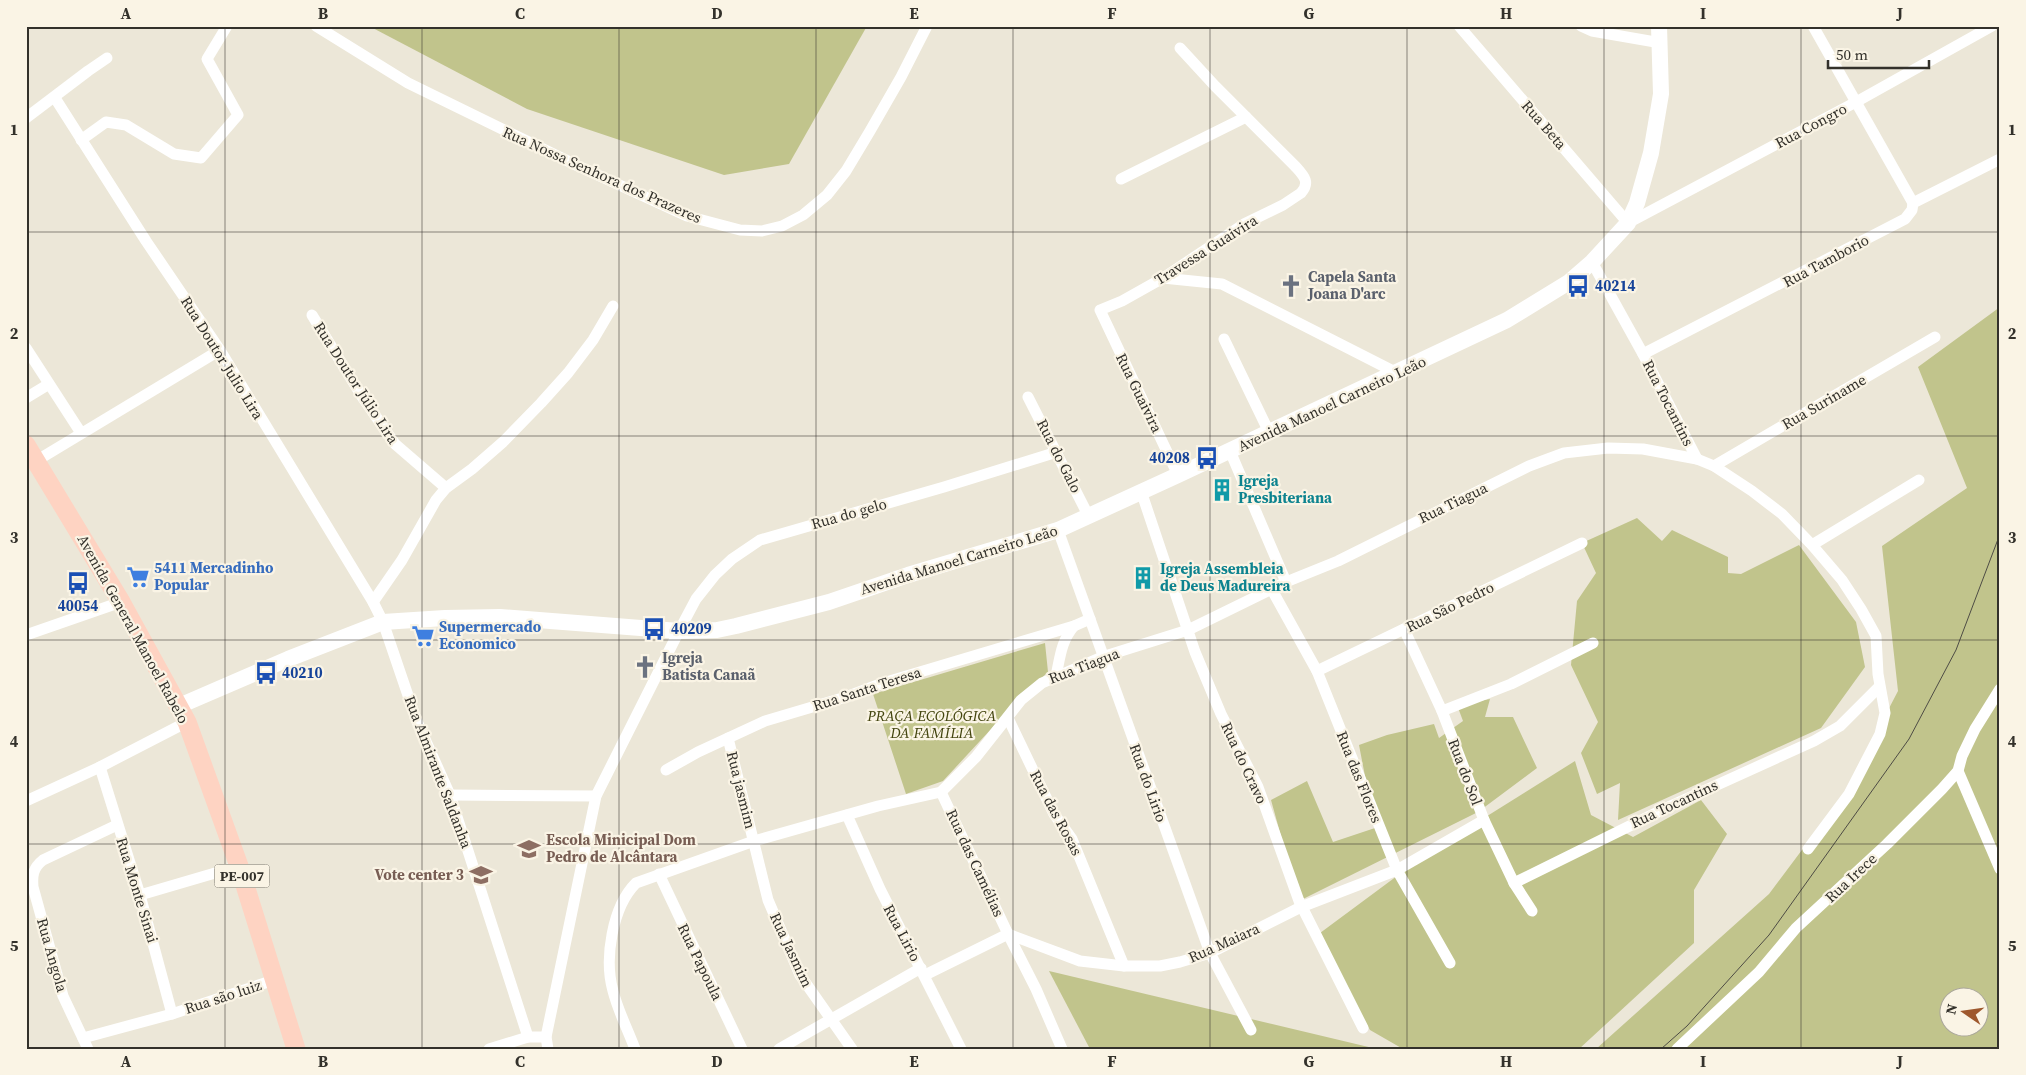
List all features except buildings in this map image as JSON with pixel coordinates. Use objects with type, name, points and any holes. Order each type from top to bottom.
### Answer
[{"type":"main road","name":"Avenida Manoel Carneiro Leão","points":[[183,714],[383,622],[500,617],[678,631],[717,630],[829,602],[908,575],[1058,530],[1141,491],[1178,476],[1507,320],[1569,282],[1592,262],[1628,223],[1637,203],[1651,153],[1661,94],[1659,26]]},
{"type":"main road","name":"Avenida General Manoel Rabelo","points":[[31,453],[122,602],[183,714],[239,866],[296,1049]]},
{"type":"street","points":[[82,140],[106,122],[126,125],[174,154],[201,158],[238,115],[207,59],[227,26]]},
{"type":"street","name":"Rua Nossa Senhora dos Prazeres","points":[[316,26],[408,83],[578,166],[687,216],[740,230],[762,231],[782,226],[803,215],[827,195],[846,170],[874,123],[901,77],[927,26]]},
{"type":"street","name":"Rua Beta","points":[[1459,26],[1628,223]]},
{"type":"street","points":[[1581,26],[1592,31],[1661,43]]},
{"type":"street","points":[[1813,26],[1914,203]]},
{"type":"street","name":"Rua Congro","points":[[1628,223],[1856,102],[1992,26]]},
{"type":"street","points":[[1121,179],[1246,117],[1180,48]]},
{"type":"street","points":[[26,118],[108,58]]},
{"type":"street","name":"Rua Doutor Julio Lira","points":[[54,98],[146,241],[220,350],[373,602],[383,622]]},
{"type":"street","name":"Travessa Guaivira","points":[[1100,310],[1122,301],[1163,278],[1244,224],[1283,205],[1302,193],[1307,184],[1306,179],[1246,117]]},
{"type":"street","name":"Rua Tamborio","points":[[1643,354],[1905,219],[1912,210],[1914,203],[2000,159]]},
{"type":"street","name":"Rua Tocantins","points":[[1592,262],[1643,354],[1696,459],[1714,466],[1752,490],[1782,514],[1842,580],[1876,636],[1879,687],[1885,713],[1880,734],[1849,794],[1808,849]]},
{"type":"street","points":[[1163,278],[1222,284],[1397,373]]},
{"type":"street","points":[[373,602],[402,560],[425,517],[446,488],[472,469],[503,442],[546,397],[588,346],[613,306]]},
{"type":"street","name":"Rua Guaivira","points":[[1100,310],[1178,476]]},
{"type":"street","name":"Rua Doutor Júlio Lira","points":[[312,315],[362,398],[395,444],[446,488]]},
{"type":"street","name":"Rua Suriname","points":[[1714,466],[1935,337]]},
{"type":"street","points":[[1224,339],[1269,432]]},
{"type":"street","points":[[26,348],[81,433]]},
{"type":"street","points":[[31,453],[81,433],[220,350]]},
{"type":"street","points":[[26,398],[49,384]]},
{"type":"street","name":"Rua do Galo","points":[[1028,397],[1088,515]]},
{"type":"street","name":"Rua Tiagua","points":[[636,1049],[613,992],[610,973],[612,937],[621,903],[628,891],[636,883],[754,841],[878,806],[941,792],[960,775],[1028,693],[1042,683],[1102,657],[1188,630],[1286,582],[1338,560],[1529,466],[1564,453],[1608,448],[1643,449],[1696,459]]},
{"type":"street","points":[[1230,451],[1286,582]]},
{"type":"street","name":"Rua do gelo","points":[[547,1043],[596,796],[678,631],[696,599],[715,575],[732,559],[760,540],[1057,452]]},
{"type":"street","points":[[1812,545],[1919,480]]},
{"type":"street","name":"Rua do Cravo","points":[[1141,491],[1188,630],[1221,714],[1258,787],[1301,907],[1363,1028]]},
{"type":"street","name":"Rua do Lirio","points":[[1058,530],[1102,657],[1210,953],[1251,1030]]},
{"type":"street","name":"Rua São Pedro","points":[[1317,671],[1582,543]]},
{"type":"street","name":"Rua das Flores","points":[[1272,590],[1317,671],[1397,870],[1450,963]]},
{"type":"street","points":[[26,635],[122,602]]},
{"type":"street","points":[[1056,676],[1061,647],[1066,636],[1074,626],[1090,619]]},
{"type":"street","name":"Rua Almirante Saldanha","points":[[383,622],[416,719],[450,795],[528,1037]]},
{"type":"street","name":"Rua Santa Teresa","points":[[666,770],[698,752],[765,721],[846,697],[883,683],[1074,626]]},
{"type":"street","name":"Rua do Sol","points":[[1404,629],[1442,711],[1484,820],[1514,883],[1532,911]]},
{"type":"street","points":[[1442,711],[1511,684],[1593,643]]},
{"type":"street","name":"Rua Tocantins","points":[[1514,883],[1664,809],[1814,741],[1840,726],[1879,687]]},
{"type":"street","name":"Rua Irece","points":[[1677,1049],[1759,972],[1796,928],[1887,844],[1958,771],[1962,756],[1975,729],[2000,689]]},
{"type":"street","points":[[26,800],[100,767],[183,714]]},
{"type":"street","name":"Rua das Rosas","points":[[1008,718],[1054,814],[1072,840],[1124,966]]},
{"type":"street","name":"Rua jasmim","points":[[728,738],[754,841]]},
{"type":"street","name":"Rua Monte Sinai","points":[[100,767],[140,895],[172,1014]]},
{"type":"street","points":[[1958,771],[2000,869]]},
{"type":"street","name":"Rua das Camélias","points":[[941,792],[1008,934]]},
{"type":"street","points":[[450,795],[596,796]]},
{"type":"street","name":"Rua Lirio","points":[[846,815],[880,889],[961,1049]]},
{"type":"street","name":"Rua Maiara","points":[[1008,934],[1080,961],[1124,966],[1160,966],[1180,962],[1210,953],[1301,907],[1397,870],[1484,820]]},
{"type":"street","name":"Rua Angola","points":[[85,1043],[63,996],[57,978],[33,887],[33,870],[43,860],[117,825]]},
{"type":"street","name":"Rua Jasmim","points":[[754,841],[768,900],[800,976],[814,999],[832,1019],[852,1049]]},
{"type":"street","points":[[140,895],[239,866]]},
{"type":"street","name":"Rua Papoula","points":[[659,874],[742,1049]]},
{"type":"street","points":[[779,1049],[923,971],[1008,934],[1036,989],[1062,1049]]},
{"type":"street","name":"Rua são luiz","points":[[85,1043],[274,980]]},
{"type":"street","points":[[489,1049],[528,1037],[547,1043]]},
{"type":"green space","points":[[369,26],[867,26],[789,164],[724,175],[527,109]]},
{"type":"green space","points":[[2000,307],[2000,1049],[1596,1049],[1769,894],[1846,791],[1898,691],[1882,546],[1967,488],[1918,367]]},
{"type":"green space","points":[[1637,518],[1662,541],[1672,530],[1728,557],[1728,573],[1741,574],[1799,545],[1856,622],[1865,667],[1821,728],[1618,820],[1620,783],[1597,794],[1581,753],[1598,722],[1571,665],[1577,601],[1596,573],[1582,543]]},
{"type":"green space","name":"PRAÇA ECOLÓGICA DA FAMÍLIA","points":[[1045,643],[1048,672],[1017,701],[943,781],[906,794],[873,694]]},
{"type":"green space","points":[[1490,699],[1485,717],[1513,717],[1537,768],[1478,812],[1299,901],[1271,800],[1307,781],[1333,842],[1375,828],[1359,745],[1387,735],[1434,724],[1439,738],[1463,721],[1457,705]]},
{"type":"green space","points":[[1575,761],[1591,815],[1633,837],[1701,800],[1727,834],[1694,890],[1694,943],[1579,1049],[1403,1049],[1370,1030],[1316,936],[1428,853]]},
{"type":"green space","points":[[1049,971],[1377,1049],[1090,1049]]},
{"type":"tram line","points":[[1661,1049],[1687,1026],[1769,935],[1909,739],[1956,650],[2000,534]]},
{"type":"place","name":"Capela Santa Joana D'arc","points":[[1291,286]]},
{"type":"place","name":"40214","points":[[1578,286]]},
{"type":"place","name":"40208","points":[[1207,458]]},
{"type":"place","name":"Igreja Presbiteriana","points":[[1222,490]]},
{"type":"place","name":"5411 Mercadinho Popular","points":[[138,577]]},
{"type":"place","name":"Igreja Assembleia de Deus Madureira","points":[[1143,578]]},
{"type":"place","name":"40054","points":[[78,583]]},
{"type":"place","name":"40209","points":[[654,629]]},
{"type":"place","name":"Supermercado Economico","points":[[423,636]]},
{"type":"place","name":"Igreja Batista Canaã","points":[[645,667]]},
{"type":"place","name":"40210","points":[[266,673]]},
{"type":"place","name":"Escola Minicipal Dom Pedro de Alcântara","points":[[529,849]]},
{"type":"place","name":"Vote center 3","points":[[481,875]]}]
